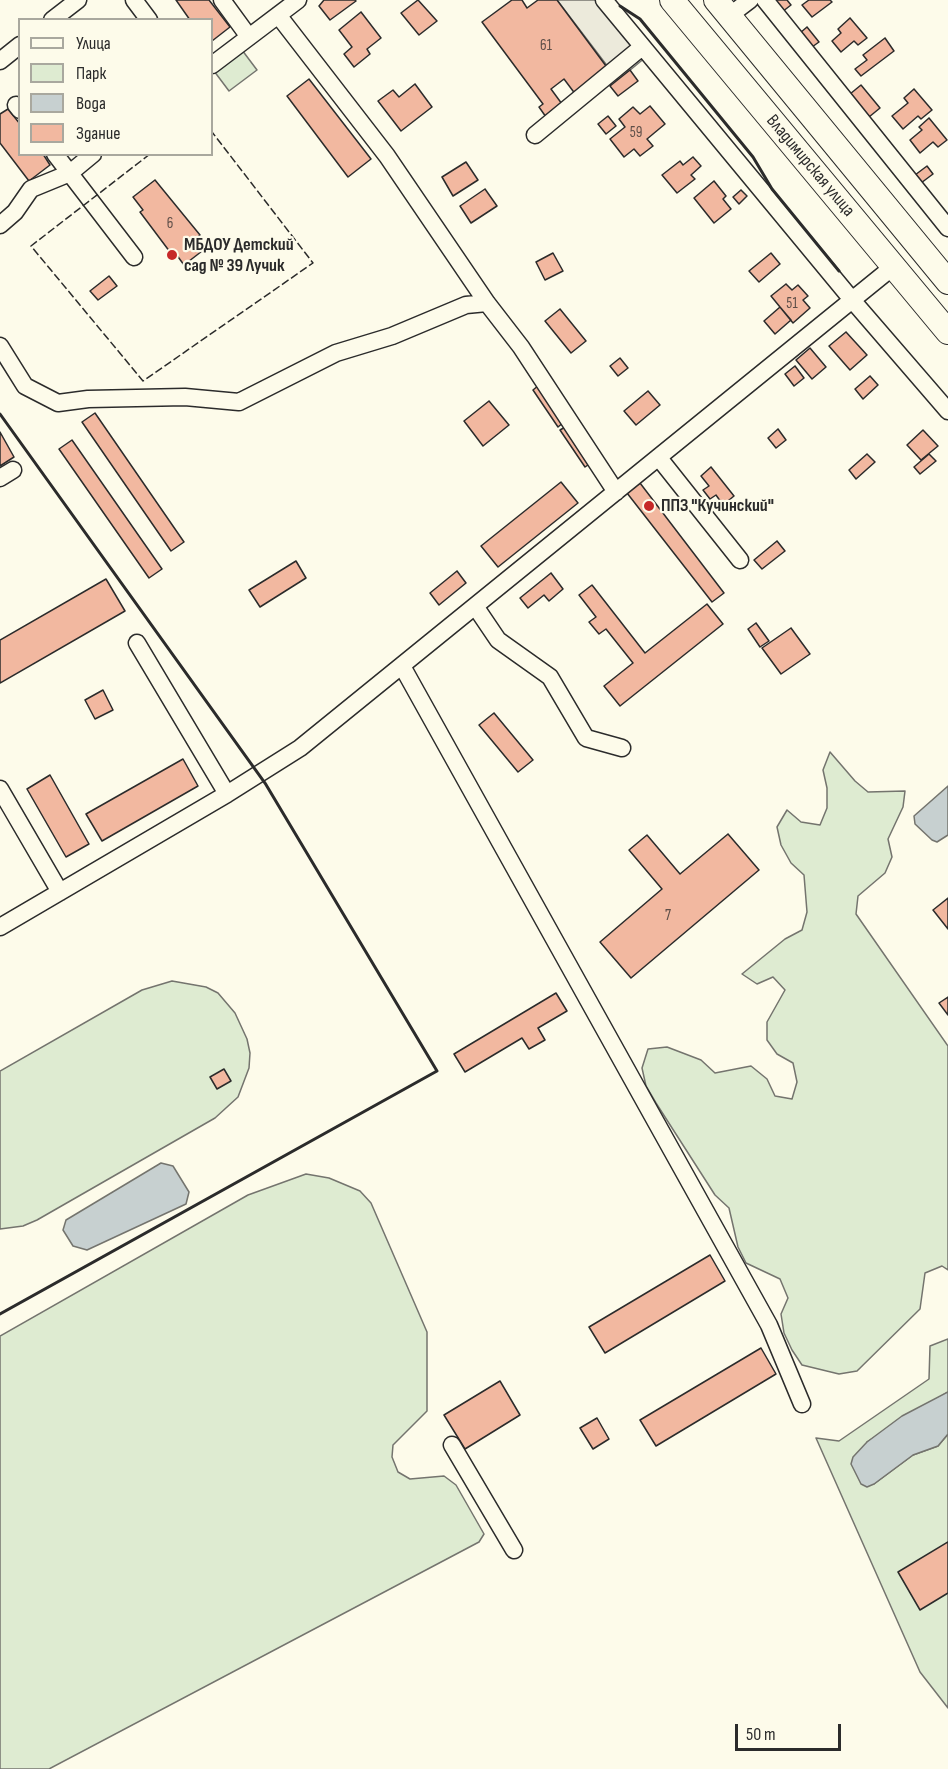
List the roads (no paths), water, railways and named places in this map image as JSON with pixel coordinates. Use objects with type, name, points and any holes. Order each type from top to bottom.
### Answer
[{"type":"highway","name":"Владимирская улица","points":[[672,0],[948,332]]},
{"type":"highway","name":"Владимирская улица","points":[[722,8],[948,282]]},
{"type":"street","points":[[55,18],[78,0]]},
{"type":"street","points":[[134,0],[148,18]]},
{"type":"street","points":[[222,0],[249,37]]},
{"type":"street","points":[[213,64],[298,0]]},
{"type":"street","points":[[604,0],[853,301],[948,411]]},
{"type":"street","points":[[722,8],[750,0]]},
{"type":"street","points":[[765,0],[948,228]]},
{"type":"street","points":[[278,15],[387,156],[487,303],[521,347],[616,492]]},
{"type":"street","points":[[0,60],[18,46]]},
{"type":"street","points":[[535,135],[642,47]]},
{"type":"street","points":[[57,156],[134,257]]},
{"type":"street","points":[[0,225],[15,212],[31,189],[70,173],[91,156]]},
{"type":"street","points":[[0,927],[227,794],[300,748],[894,266]]},
{"type":"street","points":[[0,346],[25,386],[58,403],[88,399],[186,396],[239,402],[336,353],[392,336],[466,305],[487,303]]},
{"type":"street","points":[[659,458],[740,560]]},
{"type":"street","points":[[475,606],[498,640],[550,677],[586,738],[622,748]]},
{"type":"street","points":[[137,643],[227,794]]},
{"type":"street","points":[[402,666],[768,1325],[802,1404]]},
{"type":"street","points":[[0,789],[60,892]]},
{"type":"street","points":[[452,1445],[514,1550]]},
{"type":"water","points":[[948,786],[948,835],[937,842],[915,824],[914,816]]},
{"type":"water","points":[[161,1163],[173,1166],[189,1192],[186,1204],[87,1250],[73,1246],[63,1230],[66,1220]]},
{"type":"water","points":[[948,1392],[948,1434],[938,1446],[913,1455],[874,1484],[867,1487],[861,1484],[851,1464],[853,1457],[867,1442],[902,1416]]},
{"type":"place","name":"МБДОУ Детский сад № 39 Лучик","points":[[172,255]]},
{"type":"place","name":"ППЗ \"Кучинский\"","points":[[649,506]]}]
